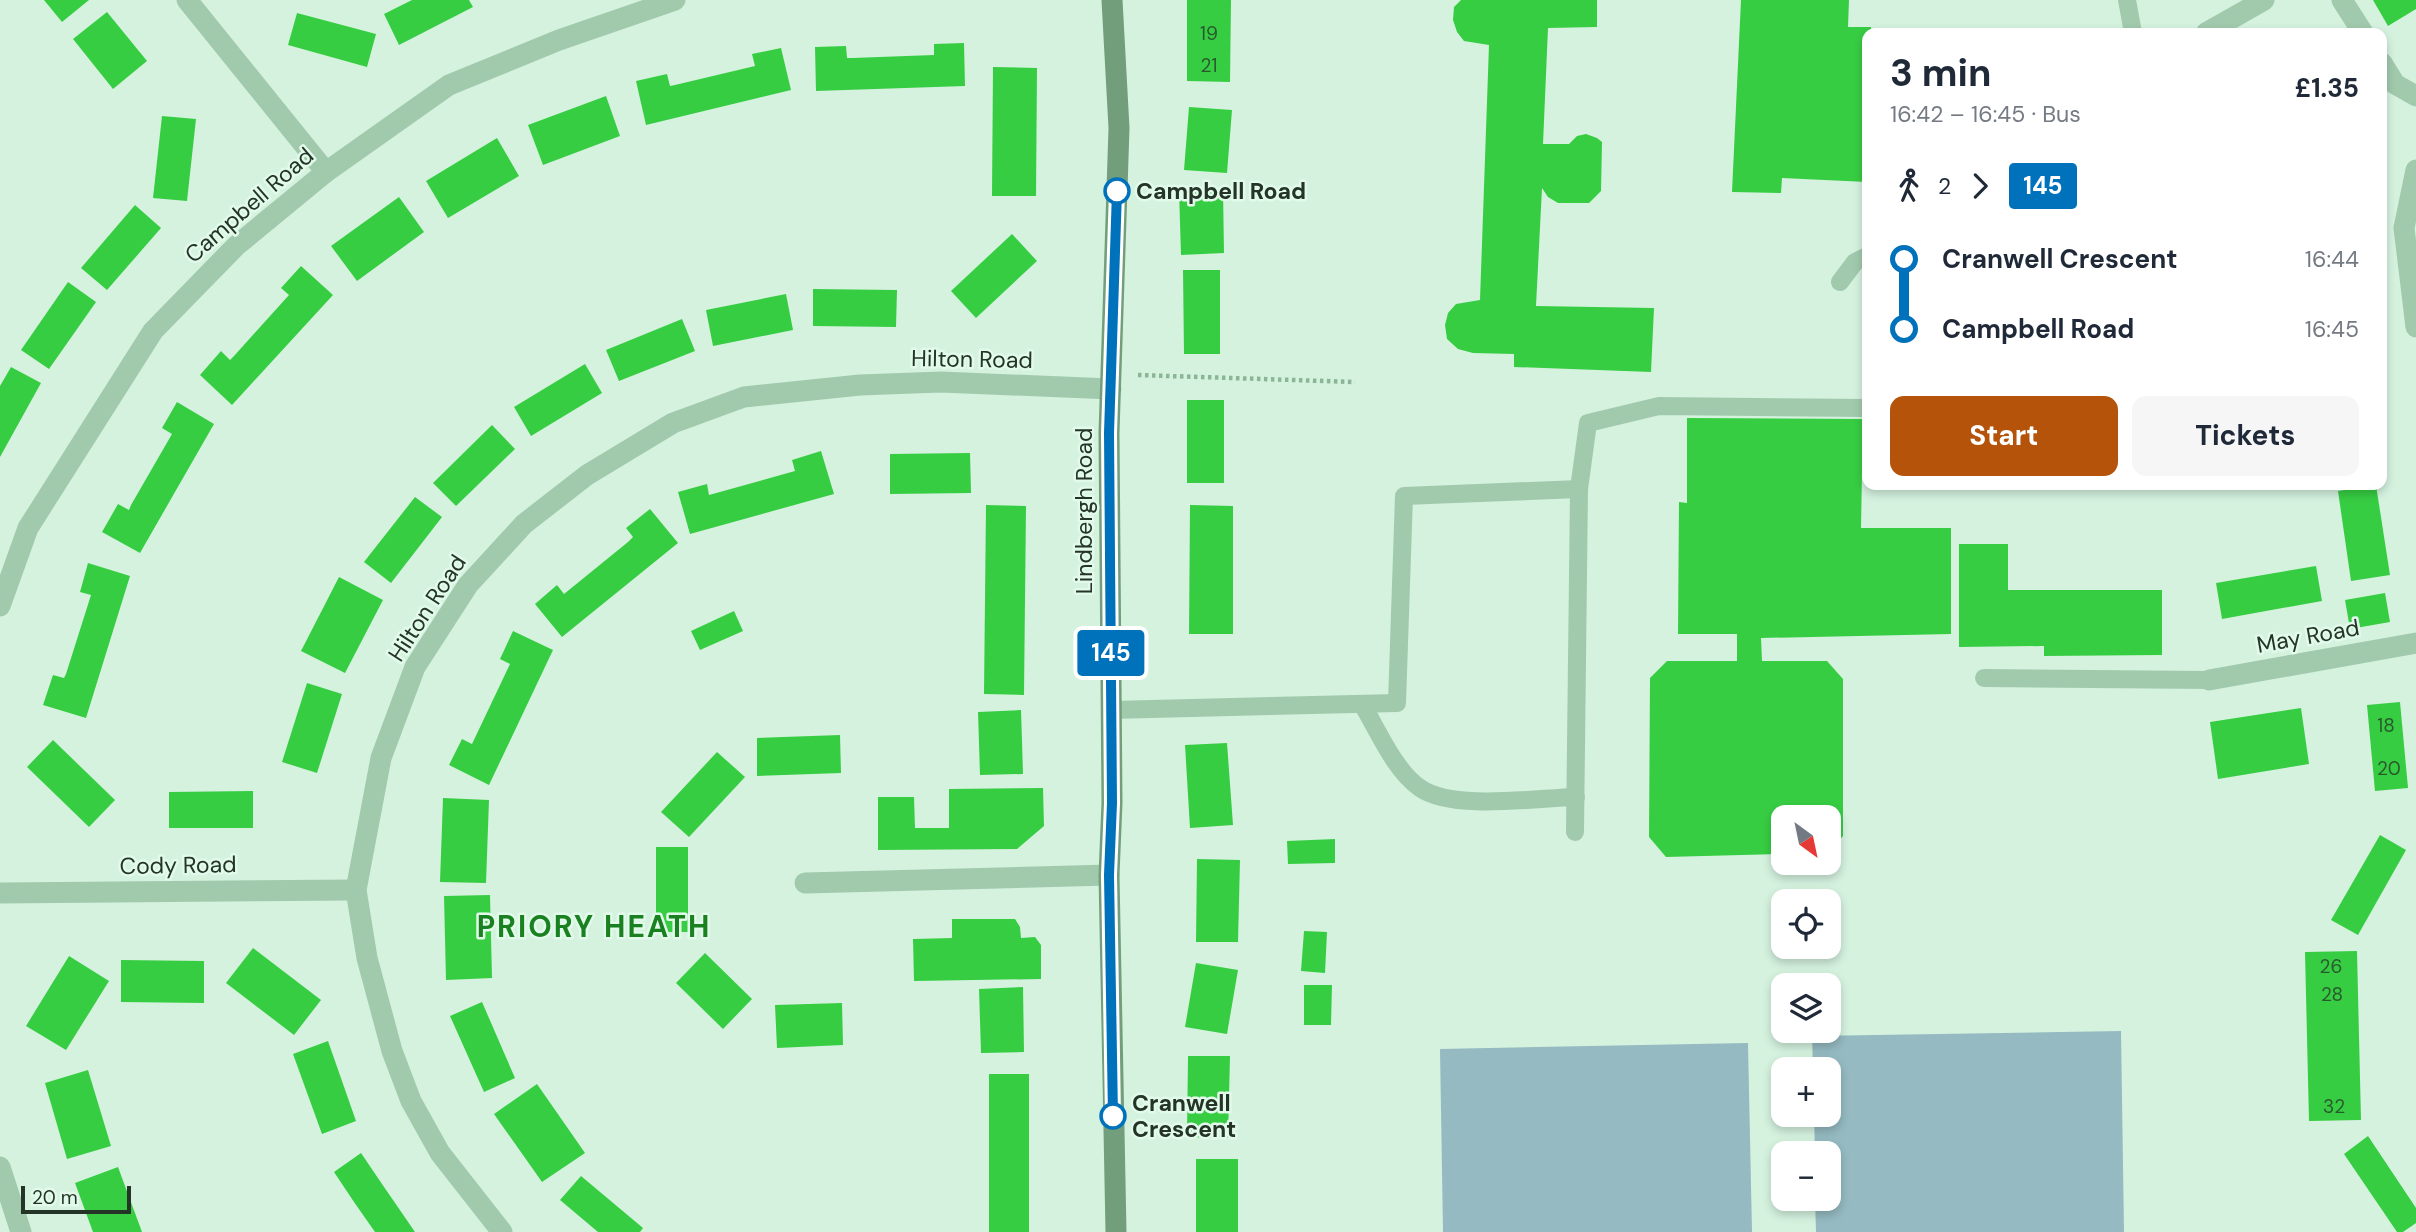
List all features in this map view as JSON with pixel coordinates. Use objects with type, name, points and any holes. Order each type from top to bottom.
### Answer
[{"type":"street","points":[[187,0],[326,172]]},
{"type":"street","name":"Campbell Road","points":[[0,606],[28,528],[153,331],[236,246],[326,172],[449,85],[559,40],[675,0]]},
{"type":"street","name":"Lindbergh Road","points":[[1112,0],[1119,128],[1112,382],[1109,875],[1115,1232]]},
{"type":"street","points":[[2215,28],[2264,0]]},
{"type":"street","points":[[2342,0],[2360,28]]},
{"type":"street","points":[[2387,71],[2395,84],[2416,96]]},
{"type":"street","points":[[2416,170],[2404,228],[2416,327]]},
{"type":"street","name":"Hilton Road","points":[[502,1232],[440,1153],[411,1101],[392,1051],[367,958],[356,890],[381,758],[415,667],[468,585],[524,524],[587,475],[673,423],[744,397],[860,385],[1112,382]]},
{"type":"street","name":"May Road","points":[[2209,680],[2416,643]]},
{"type":"street","points":[[805,883],[1109,875]]},
{"type":"street","name":"Cody Road","points":[[0,893],[356,890]]},
{"type":"street","points":[[0,1167],[21,1232]]},
{"type":"lane","points":[[2127,0],[2132,28]]},
{"type":"lane","points":[[1840,282],[1855,262],[1862,258]]},
{"type":"lane","points":[[1575,832],[1579,489],[1588,423],[1659,406],[1862,408]]},
{"type":"lane","points":[[1111,710],[1396,703],[1404,496],[1579,489]]},
{"type":"lane","points":[[1984,678],[2209,680]]},
{"type":"lane","points":[[1362,704],[1402,769],[1419,787],[1434,796],[1466,800],[1576,797]]},
{"type":"path","points":[[1112,382],[1355,382]]},
{"type":"shaded area","points":[[2121,1031],[2124,1232],[1816,1232],[1815,1211],[1841,1211],[1841,1141],[1815,1141],[1814,1127],[1841,1127],[1841,1057],[1813,1057],[1812,1043],[1841,1043],[1841,1036]]},
{"type":"shaded area","points":[[1748,1043],[1752,1232],[1443,1232],[1440,1049]]},
{"type":"building","points":[[44,0],[89,0],[62,22]]},
{"type":"building","points":[[412,0],[469,0],[473,7],[399,45],[384,14]]},
{"type":"building","points":[[1187,0],[1231,0],[1230,82],[1187,81]]},
{"type":"building","points":[[1461,0],[1597,0],[1597,27],[1548,28],[1543,144],[1569,144],[1577,136],[1586,134],[1602,142],[1601,191],[1589,203],[1558,203],[1548,197],[1542,188],[1536,306],[1654,308],[1651,372],[1514,367],[1514,354],[1473,353],[1458,349],[1447,339],[1445,325],[1448,313],[1456,304],[1480,300],[1489,45],[1464,41],[1457,32],[1453,20],[1454,7]]},
{"type":"building","points":[[1741,0],[1849,0],[1848,27],[1871,27],[1862,28],[1862,182],[1782,178],[1781,193],[1732,192]]},
{"type":"building","points":[[2373,0],[2416,0],[2416,9],[2388,26]]},
{"type":"building","points":[[107,12],[147,61],[113,89],[73,39]]},
{"type":"building","points":[[297,13],[376,34],[367,67],[288,45]]},
{"type":"building","points":[[964,43],[965,86],[816,91],[815,47],[846,46],[847,58],[852,58],[934,55],[934,44]]},
{"type":"building","points":[[781,48],[791,90],[646,125],[636,81],[667,74],[670,86],[675,85],[755,66],[752,54]]},
{"type":"building","points":[[993,67],[1037,68],[1036,196],[992,196]]},
{"type":"building","points":[[606,96],[620,136],[543,165],[528,125]]},
{"type":"building","points":[[1189,107],[1232,110],[1227,173],[1184,170]]},
{"type":"building","points":[[162,116],[196,119],[187,201],[153,198]]},
{"type":"building","points":[[497,138],[519,176],[448,218],[426,181]]},
{"type":"building","points":[[1223,190],[1224,253],[1181,255],[1179,191]]},
{"type":"building","points":[[399,197],[424,232],[357,281],[331,246]]},
{"type":"building","points":[[135,205],[161,228],[107,290],[81,268]]},
{"type":"building","points":[[1012,234],[1037,261],[976,318],[951,291]]},
{"type":"building","points":[[301,266],[333,295],[232,405],[200,375],[221,351],[230,360],[234,356],[289,295],[281,288]]},
{"type":"building","points":[[1183,270],[1220,270],[1220,354],[1184,354]]},
{"type":"building","points":[[68,282],[96,302],[49,369],[21,350]]},
{"type":"building","points":[[813,289],[897,290],[896,327],[813,326]]},
{"type":"building","points":[[786,294],[793,330],[713,346],[706,310]]},
{"type":"building","points":[[682,319],[695,351],[619,381],[606,350]]},
{"type":"building","points":[[585,364],[602,393],[531,436],[514,407]]},
{"type":"building","points":[[11,367],[41,383],[0,457],[0,386]]},
{"type":"building","points":[[1187,400],[1224,400],[1224,483],[1187,483]]},
{"type":"building","points":[[177,402],[214,424],[140,553],[102,532],[118,504],[129,510],[172,434],[162,428]]},
{"type":"building","points":[[1687,418],[1862,419],[1861,528],[1951,528],[1951,634],[1761,638],[1762,661],[1827,661],[1843,679],[1841,838],[1841,805],[1771,805],[1771,854],[1666,857],[1649,837],[1650,678],[1667,661],[1737,661],[1737,634],[1678,634],[1679,502],[1687,503]]},
{"type":"building","points":[[492,425],[515,449],[456,506],[433,483]]},
{"type":"building","points":[[821,451],[834,494],[690,534],[678,492],[707,484],[709,495],[795,471],[792,460]]},
{"type":"building","points":[[970,453],[971,493],[890,494],[890,454]]},
{"type":"building","points":[[2377,490],[2390,575],[2351,581],[2338,491]]},
{"type":"building","points":[[415,497],[442,517],[391,583],[364,562]]},
{"type":"building","points":[[986,505],[1026,506],[1024,695],[984,694]]},
{"type":"building","points":[[1190,505],[1233,506],[1233,634],[1189,634]]},
{"type":"building","points":[[650,509],[678,543],[562,637],[535,604],[557,585],[564,594],[628,542],[633,537],[626,528]]},
{"type":"building","points":[[1959,544],[2008,544],[2008,590],[2162,590],[2162,655],[2044,656],[2044,646],[1959,647]]},
{"type":"building","points":[[88,563],[130,576],[86,718],[43,705],[53,675],[64,678],[66,674],[91,595],[80,592]]},
{"type":"building","points":[[2316,566],[2322,601],[2222,619],[2216,583]]},
{"type":"building","points":[[339,577],[383,600],[345,673],[301,651]]},
{"type":"building","points":[[2385,593],[2390,622],[2350,629],[2345,600]]},
{"type":"building","points":[[734,611],[743,631],[700,650],[691,631]]},
{"type":"building","points":[[513,631],[553,650],[489,785],[449,765],[462,739],[472,744],[510,664],[500,659]]},
{"type":"building","points":[[307,683],[342,694],[317,773],[282,762]]},
{"type":"building","points":[[2400,702],[2408,788],[2375,791],[2367,705]]},
{"type":"building","points":[[2301,708],[2309,764],[2218,779],[2210,722]]},
{"type":"building","points":[[1021,710],[1023,774],[980,775],[978,712]]},
{"type":"building","points":[[840,735],[841,773],[757,776],[757,738]]},
{"type":"building","points":[[53,740],[115,800],[89,827],[27,767]]},
{"type":"building","points":[[1227,743],[1233,825],[1190,828],[1185,745]]},
{"type":"building","points":[[717,752],[745,777],[689,837],[661,812]]},
{"type":"building","points":[[1043,788],[1044,826],[1017,849],[878,850],[878,797],[914,797],[915,828],[949,828],[949,789]]},
{"type":"building","points":[[253,791],[253,828],[169,828],[169,792]]},
{"type":"building","points":[[443,798],[489,800],[486,883],[440,882]]},
{"type":"building","points":[[2380,835],[2406,850],[2358,935],[2331,920]]},
{"type":"building","points":[[1335,839],[1335,863],[1288,864],[1287,841]]},
{"type":"building","points":[[656,847],[688,847],[688,932],[656,932]]},
{"type":"building","points":[[1197,859],[1240,860],[1238,942],[1196,942]]},
{"type":"building","points":[[490,895],[492,978],[446,980],[444,896]]},
{"type":"building","points":[[952,919],[1015,919],[1020,927],[1021,938],[1035,937],[1041,945],[1041,979],[914,981],[913,939],[952,938]]},
{"type":"building","points":[[1304,931],[1327,932],[1325,973],[1301,971]]},
{"type":"building","points":[[253,948],[321,1000],[294,1035],[226,983]]},
{"type":"building","points":[[2357,951],[2361,1120],[2309,1121],[2305,952]]},
{"type":"building","points":[[705,953],[752,999],[723,1029],[676,983]]},
{"type":"building","points":[[69,956],[109,981],[66,1050],[26,1026]]},
{"type":"building","points":[[121,960],[204,961],[204,1003],[121,1002]]},
{"type":"building","points":[[1196,963],[1238,970],[1227,1034],[1185,1027]]},
{"type":"building","points":[[1304,985],[1332,985],[1331,1025],[1304,1025]]},
{"type":"building","points":[[1023,987],[1024,1052],[981,1053],[979,989]]},
{"type":"building","points":[[482,1002],[515,1078],[484,1092],[450,1016]]},
{"type":"building","points":[[842,1003],[843,1045],[777,1048],[775,1005]]},
{"type":"building","points":[[328,1041],[356,1121],[322,1134],[293,1054]]},
{"type":"building","points":[[1188,1056],[1230,1056],[1228,1138],[1187,1137]]},
{"type":"building","points":[[88,1070],[111,1146],[67,1159],[45,1083]]},
{"type":"building","points":[[989,1074],[1029,1074],[1029,1232],[989,1232]]},
{"type":"building","points":[[537,1084],[585,1153],[542,1182],[494,1114]]},
{"type":"building","points":[[2368,1136],[2416,1208],[2416,1223],[2403,1232],[2397,1232],[2344,1154]]},
{"type":"building","points":[[361,1153],[415,1232],[375,1232],[354,1202],[334,1172]]},
{"type":"building","points":[[1196,1159],[1238,1159],[1238,1232],[1196,1232]]},
{"type":"building","points":[[118,1167],[142,1232],[93,1232],[75,1183]]},
{"type":"building","points":[[581,1176],[643,1228],[640,1232],[598,1232],[560,1200]]},
{"type":"bus line","name":"145","points":[[1113,1116],[1109,875],[1112,803],[1109,433],[1117,191]]},
{"type":"place","name":"Campbell Road","points":[[1117,191]]},
{"type":"place","name":"Cranwell Crescent","points":[[1113,1116]]},
{"type":"district","name":"PRIORY HEATH","points":[[594,927]]}]
